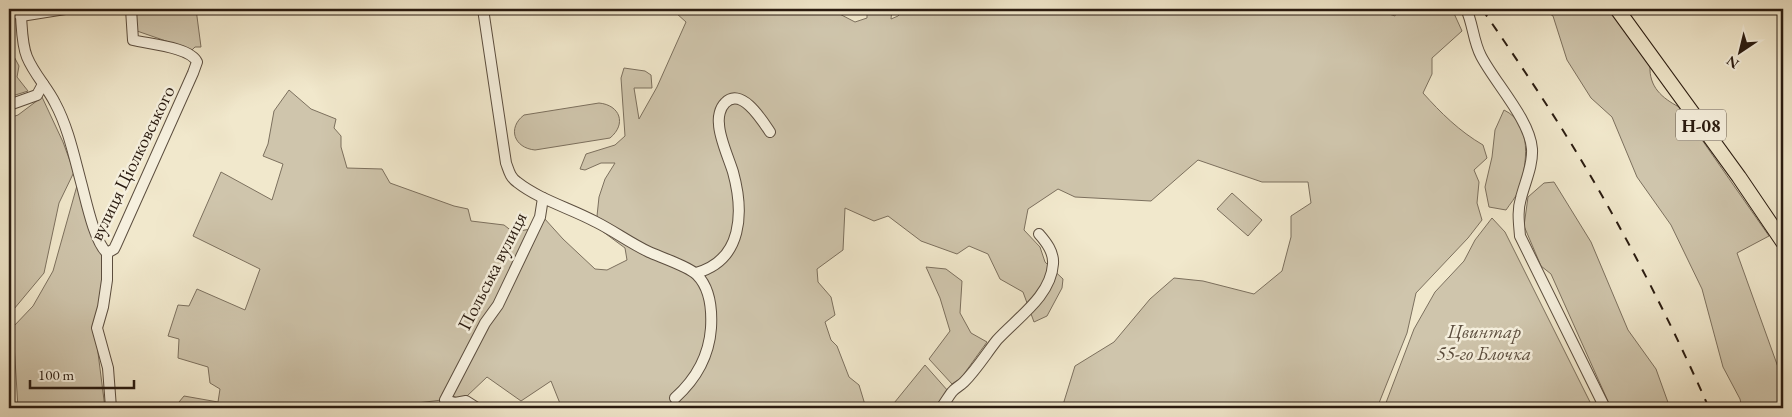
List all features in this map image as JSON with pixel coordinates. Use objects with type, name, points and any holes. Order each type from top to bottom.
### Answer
[{"type":"main road","name":"Н-08","points":[[1617,9],[1783,242]]},
{"type":"street","points":[[11,9],[21,16],[65,9]]},
{"type":"street","name":"вулиця Ціолковського","points":[[111,408],[108,368],[97,328],[103,307],[107,280],[107,253],[114,249],[116,245],[196,66],[195,58],[185,52],[133,40],[131,9]]},
{"type":"street","points":[[483,9],[508,169],[510,175],[517,182],[543,198]]},
{"type":"street","points":[[1466,9],[1480,55],[1522,120],[1529,135],[1532,150],[1530,167],[1520,198],[1518,215],[1520,236],[1605,408]]},
{"type":"street","points":[[21,16],[24,49],[27,58],[61,116],[96,232],[107,253]]},
{"type":"street","points":[[9,105],[37,94],[43,84]]},
{"type":"street","points":[[675,398],[688,386],[696,375],[707,349],[711,333],[712,317],[709,298],[704,283],[696,273],[714,265],[727,254],[734,242],[737,227],[739,210],[738,192],[718,125],[721,108],[726,101],[735,98],[744,100],[770,132]]},
{"type":"street","name":"Польська вулиця","points":[[477,408],[466,401],[455,403],[445,400],[485,323],[498,304],[540,217],[543,198],[596,222],[641,248],[696,273]]},
{"type":"street","points":[[941,408],[953,391],[964,382],[999,339],[1038,298],[1047,283],[1054,263],[1045,240],[1039,234]]},
{"type":"green space","points":[[134,9],[196,9],[201,47],[195,47],[192,50],[137,31]]},
{"type":"green space","points":[[676,9],[744,9],[746,11],[759,9],[830,9],[855,22],[867,18],[867,9],[892,9],[891,19],[898,16],[905,9],[1079,9],[1084,13],[1093,12],[1095,9],[1155,9],[1158,12],[1160,9],[1383,9],[1383,12],[1395,16],[1397,9],[1452,9],[1462,31],[1432,58],[1432,74],[1423,93],[1466,134],[1483,145],[1487,158],[1474,170],[1479,182],[1477,203],[1482,220],[1468,238],[1416,293],[1407,333],[1377,408],[1062,408],[1075,366],[1114,342],[1150,299],[1174,278],[1203,281],[1254,294],[1282,271],[1291,237],[1291,216],[1311,203],[1308,182],[1262,182],[1198,160],[1151,201],[1075,197],[1058,189],[1028,209],[1024,230],[1040,247],[1045,262],[1063,279],[1062,288],[1047,316],[1034,322],[1023,292],[1000,279],[988,254],[969,246],[957,254],[921,241],[888,216],[874,221],[845,208],[843,250],[817,269],[818,282],[831,297],[835,315],[825,322],[831,340],[837,346],[849,377],[859,385],[866,408],[559,408],[561,406],[551,381],[521,401],[487,377],[467,396],[457,398],[451,395],[544,218],[595,269],[607,270],[627,260],[625,248],[602,231],[597,216],[599,197],[605,179],[615,163],[601,163],[585,170],[580,169],[586,154],[615,145],[625,136],[621,78],[624,68],[645,71],[651,75],[652,88],[634,88],[639,119],[657,87],[686,22],[676,13]]},
{"type":"green space","points":[[1543,9],[1610,9],[1650,66],[1654,86],[1662,96],[1679,107],[1769,236],[1737,253],[1783,381],[1783,408],[1742,408],[1740,399],[1723,367],[1702,289],[1671,225],[1637,177],[1612,117],[1591,98],[1567,60],[1553,16]]},
{"type":"green space","points":[[9,47],[19,66],[17,77],[28,91],[9,97]]},
{"type":"green space","points":[[289,90],[311,109],[336,119],[334,128],[341,136],[341,147],[347,168],[382,169],[390,183],[454,206],[468,209],[471,221],[504,225],[513,232],[531,229],[515,258],[495,304],[442,400],[417,403],[414,408],[174,408],[184,396],[218,402],[220,389],[210,383],[208,367],[178,358],[179,339],[168,336],[178,305],[189,306],[197,289],[245,310],[260,269],[193,236],[221,172],[272,200],[283,164],[263,156],[268,144],[274,111]]},
{"type":"green space","points":[[42,97],[63,142],[74,172],[59,203],[44,273],[9,315],[9,118],[18,115]]},
{"type":"green space","points":[[599,103],[612,107],[619,116],[618,127],[610,138],[535,150],[522,146],[515,137],[514,131],[516,126],[524,115]]},
{"type":"green space","points":[[1504,110],[1513,116],[1520,125],[1524,135],[1525,146],[1522,180],[1515,198],[1506,210],[1489,207],[1485,187],[1492,157],[1495,130]]},
{"type":"green space","points":[[78,182],[104,257],[103,288],[95,329],[105,408],[18,408],[13,327],[33,306],[53,271]]},
{"type":"green space","points":[[1554,182],[1591,242],[1628,330],[1656,369],[1670,408],[1611,408],[1551,274],[1541,266],[1524,226],[1528,197],[1544,183]]},
{"type":"green space","points":[[1232,193],[1262,220],[1248,236],[1217,209]]},
{"type":"green space","name":"Цвинтар 55-го Блочка","points":[[1492,218],[1505,232],[1592,406],[1587,408],[1384,408],[1414,329],[1435,292],[1464,261],[1475,240]]},
{"type":"green space","points":[[926,267],[946,269],[962,281],[960,313],[971,333],[987,342],[961,378],[952,384],[929,359],[950,331],[940,298]]},
{"type":"green space","points":[[925,365],[948,391],[937,408],[890,408]]},
{"type":"railway","points":[[1482,9],[1546,104],[1605,201],[1660,303],[1709,408]]}]
